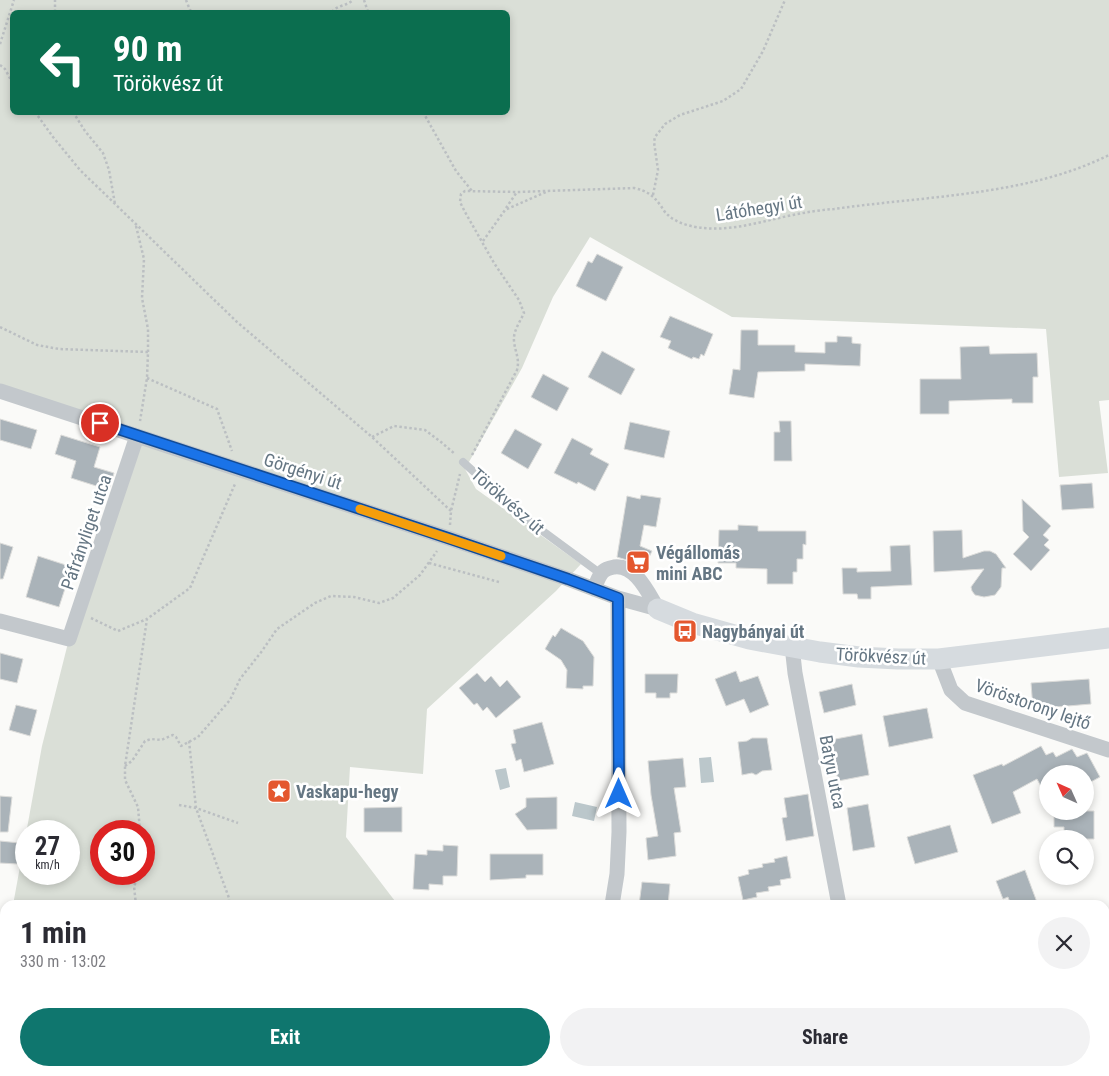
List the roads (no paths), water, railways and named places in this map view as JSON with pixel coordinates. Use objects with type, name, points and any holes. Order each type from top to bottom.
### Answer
[{"type":"street","name":"Görgényi út","points":[[0,391],[448,538],[594,589]]},
{"type":"street","name":"Páfrányliget utca","points":[[0,621],[69,640],[137,436]]},
{"type":"street","points":[[594,589],[600,574],[605,569],[619,567],[630,571],[639,579],[658,610]]},
{"type":"street","name":"Törökvész út","points":[[594,589],[692,623],[749,638],[820,652],[858,656],[898,659],[939,658],[1109,638]]},
{"type":"street","points":[[613,900],[617,874],[619,832],[618,598]]},
{"type":"street","name":"Batyu utca","points":[[792,646],[794,673],[838,900]]},
{"type":"street","name":"Vöröstorony lejtő","points":[[939,658],[951,690],[965,703],[1109,750]]},
{"type":"lane","name":"Törökvész út","points":[[463,462],[525,518],[600,574]]},
{"type":"place","name":"Végállomás mini ABC","points":[[638,562]]},
{"type":"place","name":"Nagybányai út","points":[[685,631]]},
{"type":"place","name":"Vaskapu-hegy","points":[[279,791]]}]
